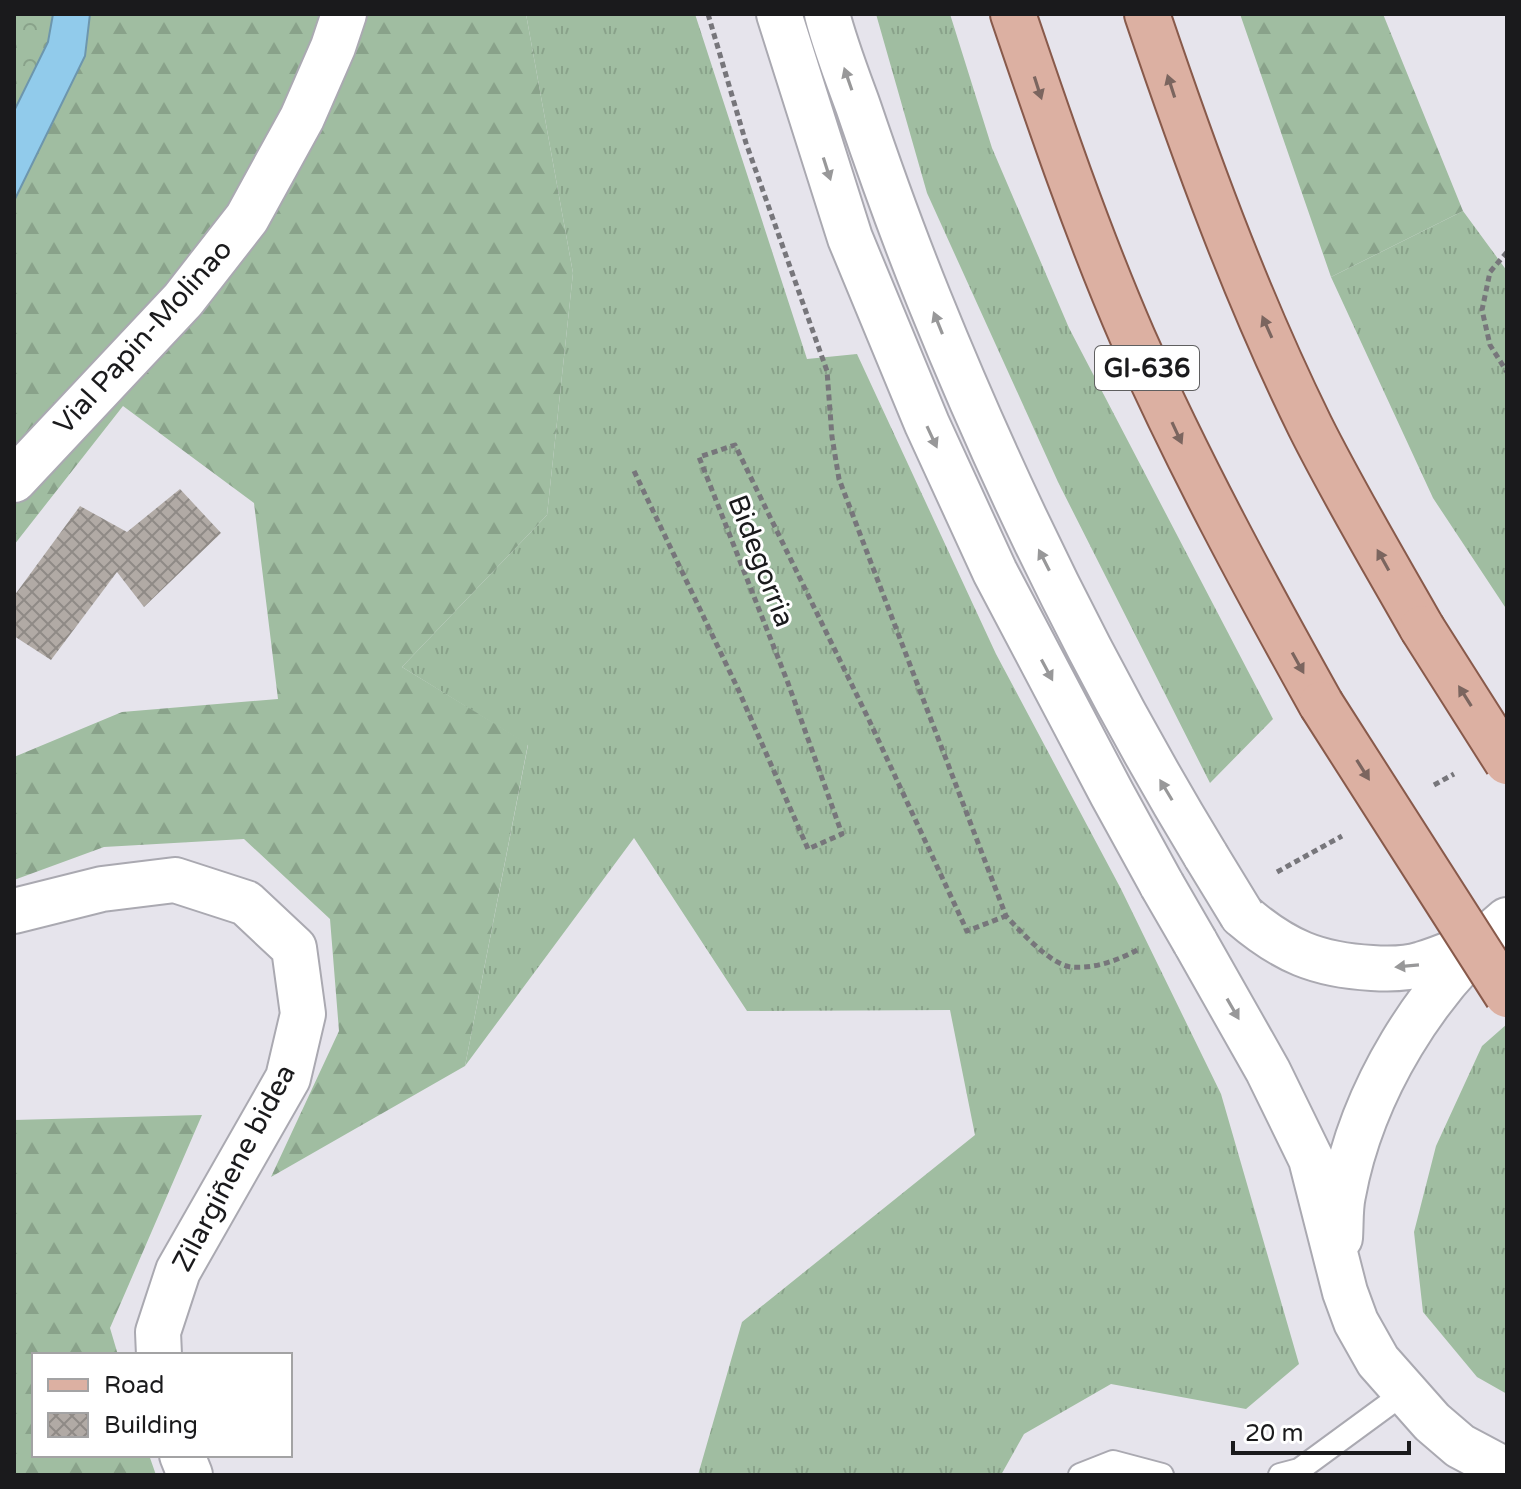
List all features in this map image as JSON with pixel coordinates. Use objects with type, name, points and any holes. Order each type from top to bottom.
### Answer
[{"type":"main road","name":"GI-636","points":[[1013,14],[1066,173],[1133,337],[1203,488],[1321,704],[1507,995]]},
{"type":"main road","points":[[1147,14],[1181,116],[1243,274],[1310,425],[1422,628],[1507,762]]},
{"type":"street","name":"Vial Papin-Molinao","points":[[14,480],[183,300],[247,218],[302,118],[344,14]]},
{"type":"street","points":[[779,14],[850,238],[927,424],[995,572],[1162,885],[1268,1071],[1311,1159],[1345,1292],[1356,1322],[1378,1361],[1404,1393],[1460,1446],[1507,1471]]},
{"type":"street","points":[[827,14],[895,217],[970,401],[1037,548],[1152,767],[1242,915],[1280,944],[1303,956],[1337,966],[1381,968],[1419,965],[1494,931]]},
{"type":"street","name":"Zilargiñene bidea","points":[[14,911],[102,889],[175,880],[246,903],[294,948],[303,1014],[288,1078],[178,1271],[158,1332],[159,1353]]},
{"type":"street","points":[[1345,1292],[1340,1242],[1343,1196],[1373,1099],[1399,1047],[1430,1001],[1494,931]]},
{"type":"lane","points":[[1280,1475],[1299,1470],[1404,1393]]},
{"type":"lane","points":[[1080,1475],[1113,1462],[1162,1475]]},
{"type":"path","points":[[1507,252],[1490,272],[1482,310],[1490,345],[1507,372]]},
{"type":"path","name":"Bidegorria","points":[[634,471],[738,689],[808,849],[842,834],[788,683],[699,457],[735,445],[863,706],[967,931],[1006,916]]},
{"type":"green space","points":[[14,14],[53,14],[48,42],[14,111]]},
{"type":"green space","points":[[90,14],[329,14],[333,32],[367,14],[526,14],[573,273],[547,515],[402,667],[528,744],[465,1066],[271,1177],[339,1031],[330,919],[244,839],[104,847],[14,880],[14,757],[122,712],[278,699],[254,503],[123,406],[14,545],[14,201],[85,56]]},
{"type":"green space","points":[[526,14],[695,14],[807,359],[857,354],[996,654],[1121,889],[1221,1094],[1299,1364],[1246,1409],[1111,1384],[1024,1434],[1001,1475],[698,1475],[742,1322],[975,1135],[950,1010],[747,1011],[634,838],[465,1066],[528,745],[402,667],[547,515],[573,273]]},
{"type":"green space","points":[[876,14],[950,14],[992,148],[1069,328],[1273,719],[1210,783],[1058,482],[927,193]]},
{"type":"green space","points":[[1240,14],[1383,14],[1463,211],[1331,277]]},
{"type":"green space","points":[[1463,211],[1507,271],[1507,610],[1433,498],[1331,277]]},
{"type":"green space","points":[[1507,1024],[1507,1394],[1477,1377],[1423,1312],[1414,1232],[1436,1146],[1482,1046]]},
{"type":"green space","points":[[202,1115],[110,1328],[117,1353],[32,1353],[32,1457],[150,1457],[156,1475],[14,1475],[14,1120]]},
{"type":"water","points":[[53,14],[90,14],[85,56],[14,201],[14,111],[48,42]]},
{"type":"building","points":[[180,489],[221,533],[144,607],[117,572],[51,660],[14,636],[14,596],[80,506],[127,532]]}]
